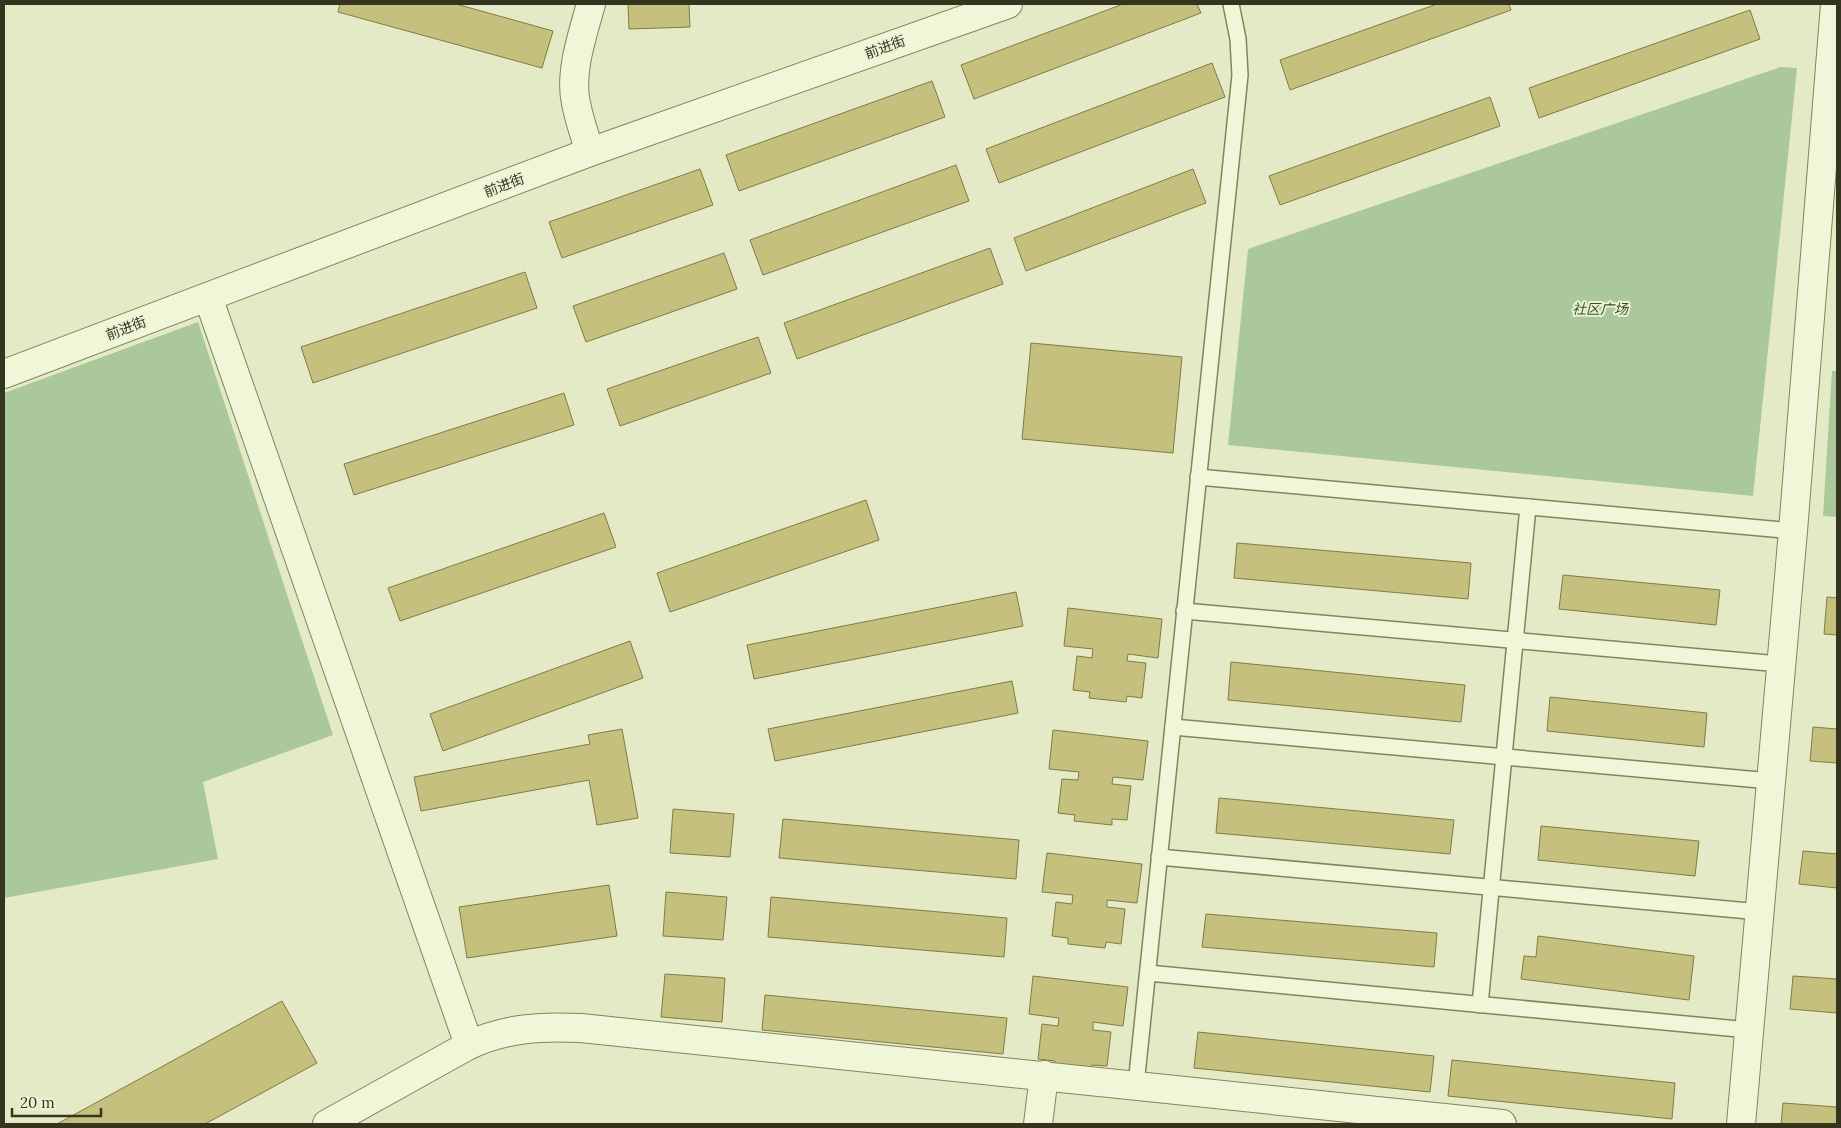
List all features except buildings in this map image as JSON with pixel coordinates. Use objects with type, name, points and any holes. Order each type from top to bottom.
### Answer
[{"type":"street","points":[[590,152],[575,102],[575,77],[580,44],[591,4]]},
{"type":"street","name":"前进街","points":[[4,374],[590,152],[1008,4]]},
{"type":"street","points":[[1741,1124],[1793,530],[1835,4]]},
{"type":"street","points":[[208,297],[469,1045]]},
{"type":"street","points":[[327,1124],[487,1036],[521,1028],[563,1027],[1044,1075],[1502,1124]]},
{"type":"street","points":[[1038,1124],[1044,1075]]},
{"type":"lane","points":[[1136,1085],[1240,74],[1238,39],[1231,4]]},
{"type":"lane","points":[[1198,477],[1793,530]]},
{"type":"lane","points":[[1480,1005],[1528,507]]},
{"type":"lane","points":[[1184,611],[1781,664]]},
{"type":"lane","points":[[1173,727],[1771,782]]},
{"type":"lane","points":[[1159,857],[1760,912]]},
{"type":"lane","points":[[1148,973],[1749,1030]]},
{"type":"green space","name":"社区广场","points":[[1781,67],[1797,68],[1753,496],[1228,445],[1248,249]]},
{"type":"green space","points":[[198,322],[333,735],[203,782],[218,859],[4,898],[4,393]]},
{"type":"green space","points":[[1832,371],[1837,371],[1837,517],[1823,516]]}]
